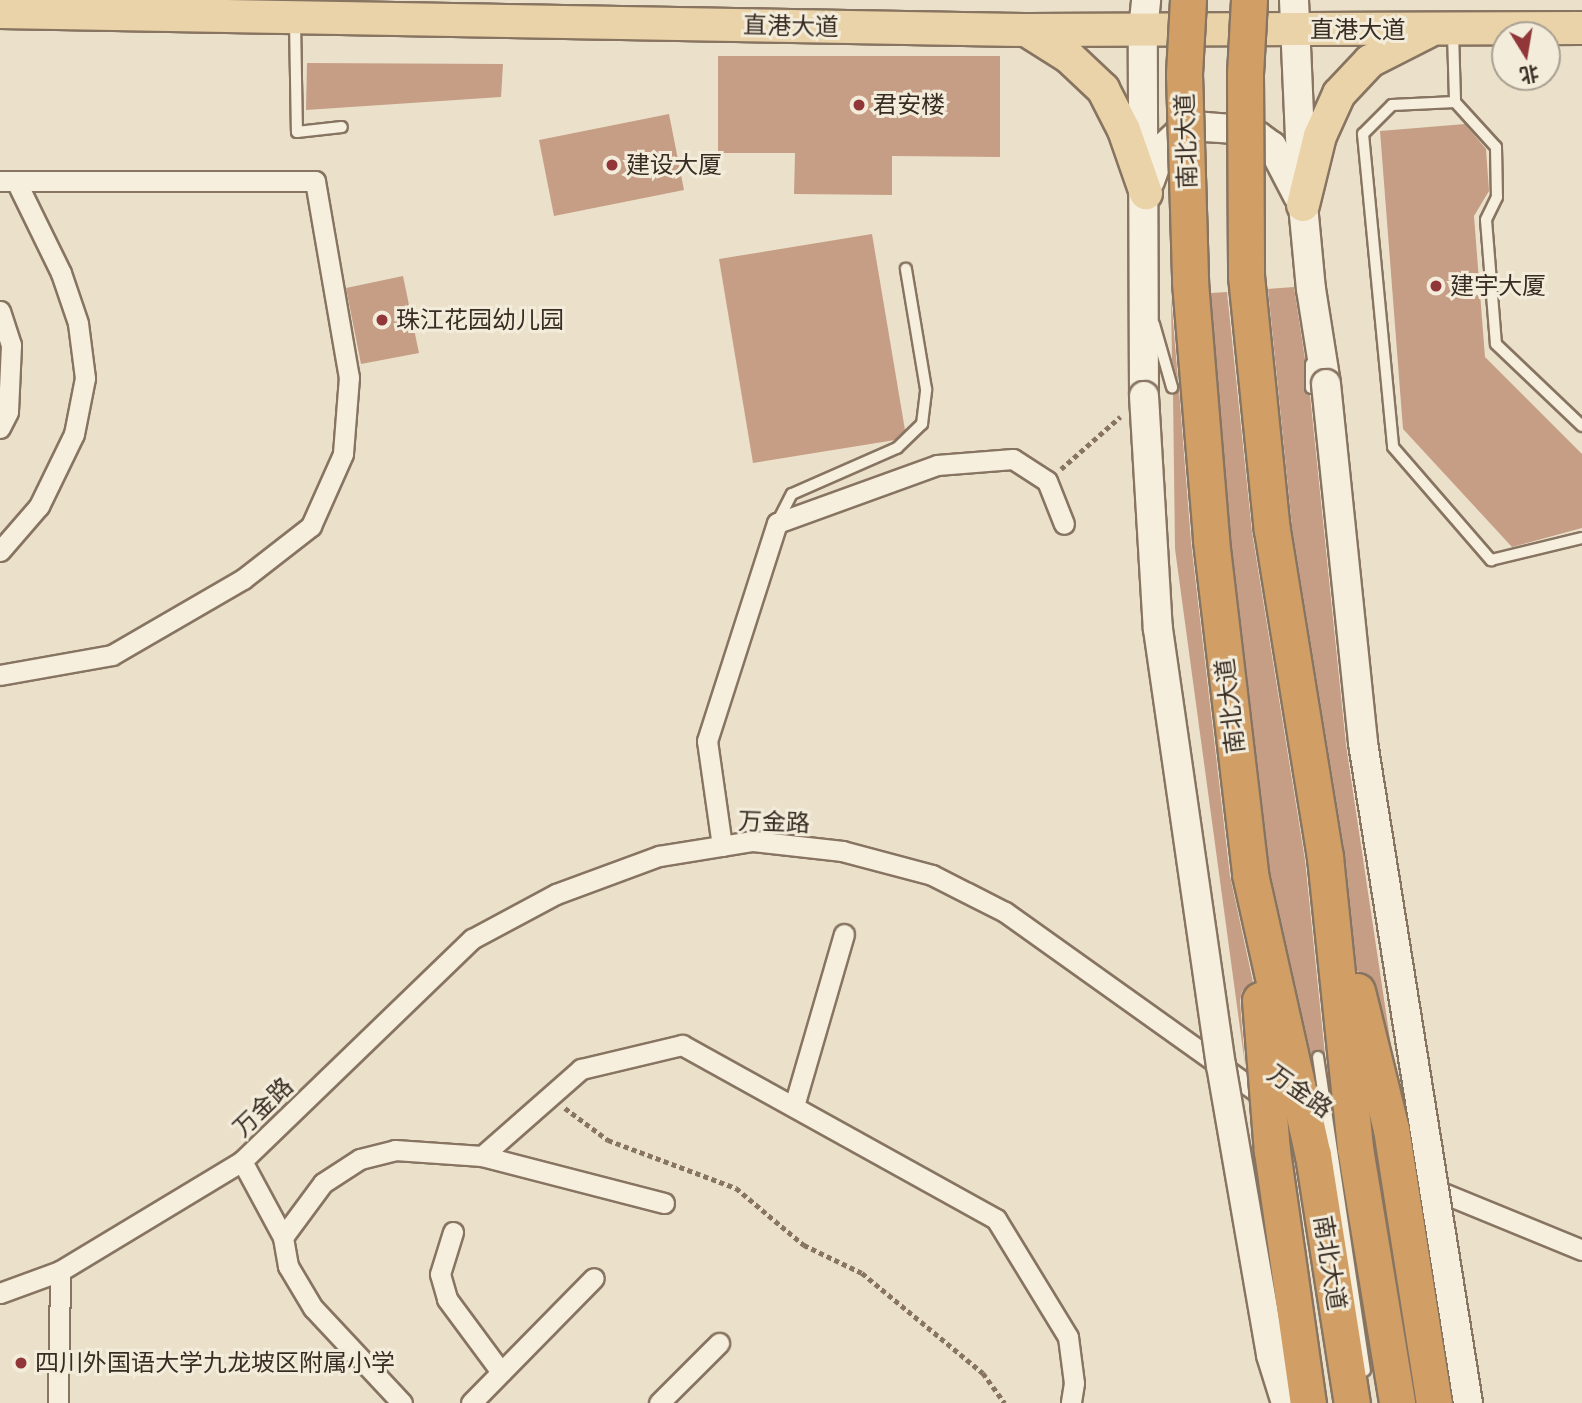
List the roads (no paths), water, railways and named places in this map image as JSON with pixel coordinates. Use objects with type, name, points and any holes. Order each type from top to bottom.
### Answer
[{"type":"highway","name":"南北大道","points":[[1188,0],[1184,74],[1189,282],[1211,540],[1250,874],[1313,1155],[1359,1390]]},
{"type":"highway","name":"南北大道","points":[[1249,0],[1245,74],[1246,276],[1272,530],[1325,857],[1355,1148],[1397,1403]]},
{"type":"highway","points":[[1325,857],[1391,1129],[1434,1403]]},
{"type":"highway","points":[[1250,874],[1272,1151],[1308,1403]]},
{"type":"main road","name":"直港大道","points":[[0,12],[1025,30],[1144,15],[1293,15],[1442,29],[1582,27]]},
{"type":"main road","name":"南北大道","points":[[1144,15],[1144,396],[1158,629],[1221,1065],[1271,1355],[1286,1403]]},
{"type":"main road","points":[[1293,15],[1303,205],[1318,386],[1363,743],[1468,1403]]},
{"type":"main road","points":[[1303,205],[1320,136],[1339,94],[1370,61],[1442,29]]},
{"type":"main road","points":[[1025,30],[1069,57],[1103,89],[1124,130],[1146,193]]},
{"type":"main road","points":[[1146,193],[1161,150],[1178,134],[1206,127],[1232,129],[1258,136],[1272,146],[1303,205]]},
{"type":"street","points":[[0,551],[39,506],[51,482],[74,434],[85,378],[78,323],[61,273],[8,181],[314,181],[349,377],[342,454],[311,526],[243,579],[112,655],[0,675]]},
{"type":"street","points":[[0,311],[11,345],[8,412],[0,428]]},
{"type":"street","points":[[722,846],[707,741],[777,523],[937,465],[1013,458],[1048,481],[1064,524]]},
{"type":"street","name":"万金路","points":[[0,1293],[60,1271],[242,1161],[472,939],[556,894],[659,856],[753,841],[842,850],[932,875],[1005,912],[1343,1152],[1582,1251]]},
{"type":"street","points":[[794,1106],[844,934]]},
{"type":"street","points":[[481,1156],[581,1069],[682,1045],[996,1219],[1068,1338],[1074,1383],[1071,1403]]},
{"type":"street","points":[[283,1237],[323,1183],[360,1158],[396,1150],[481,1156],[664,1203]]},
{"type":"street","points":[[242,1161],[283,1237],[288,1266],[313,1308],[402,1403]]},
{"type":"street","points":[[453,1232],[440,1274],[447,1299],[501,1372]]},
{"type":"street","points":[[58,1403],[60,1271]]},
{"type":"street","points":[[471,1403],[594,1278]]},
{"type":"street","points":[[659,1403],[719,1343]]},
{"type":"lane","points":[[295,17],[297,132],[342,127]]},
{"type":"lane","points":[[1442,29],[1455,102],[1496,147],[1497,197],[1486,220],[1496,344],[1582,426]]},
{"type":"lane","points":[[1455,102],[1392,105],[1363,134],[1393,447],[1491,560],[1582,538]]},
{"type":"lane","points":[[777,523],[792,494],[897,449],[922,424],[926,389],[906,269]]},
{"type":"lane","points":[[1144,290],[1172,387]]},
{"type":"lane","points":[[1329,1055],[1343,1152]]},
{"type":"lane","points":[[1318,1056],[1359,1390]]},
{"type":"place","name":"君安楼","points":[[859,105]]},
{"type":"place","name":"建设大厦","points":[[612,165]]},
{"type":"place","name":"建宇大厦","points":[[1436,286]]},
{"type":"place","name":"珠江花园幼儿园","points":[[382,320]]},
{"type":"place","name":"四川外国语大学九龙坡区附属小学","points":[[21,1363]]}]
